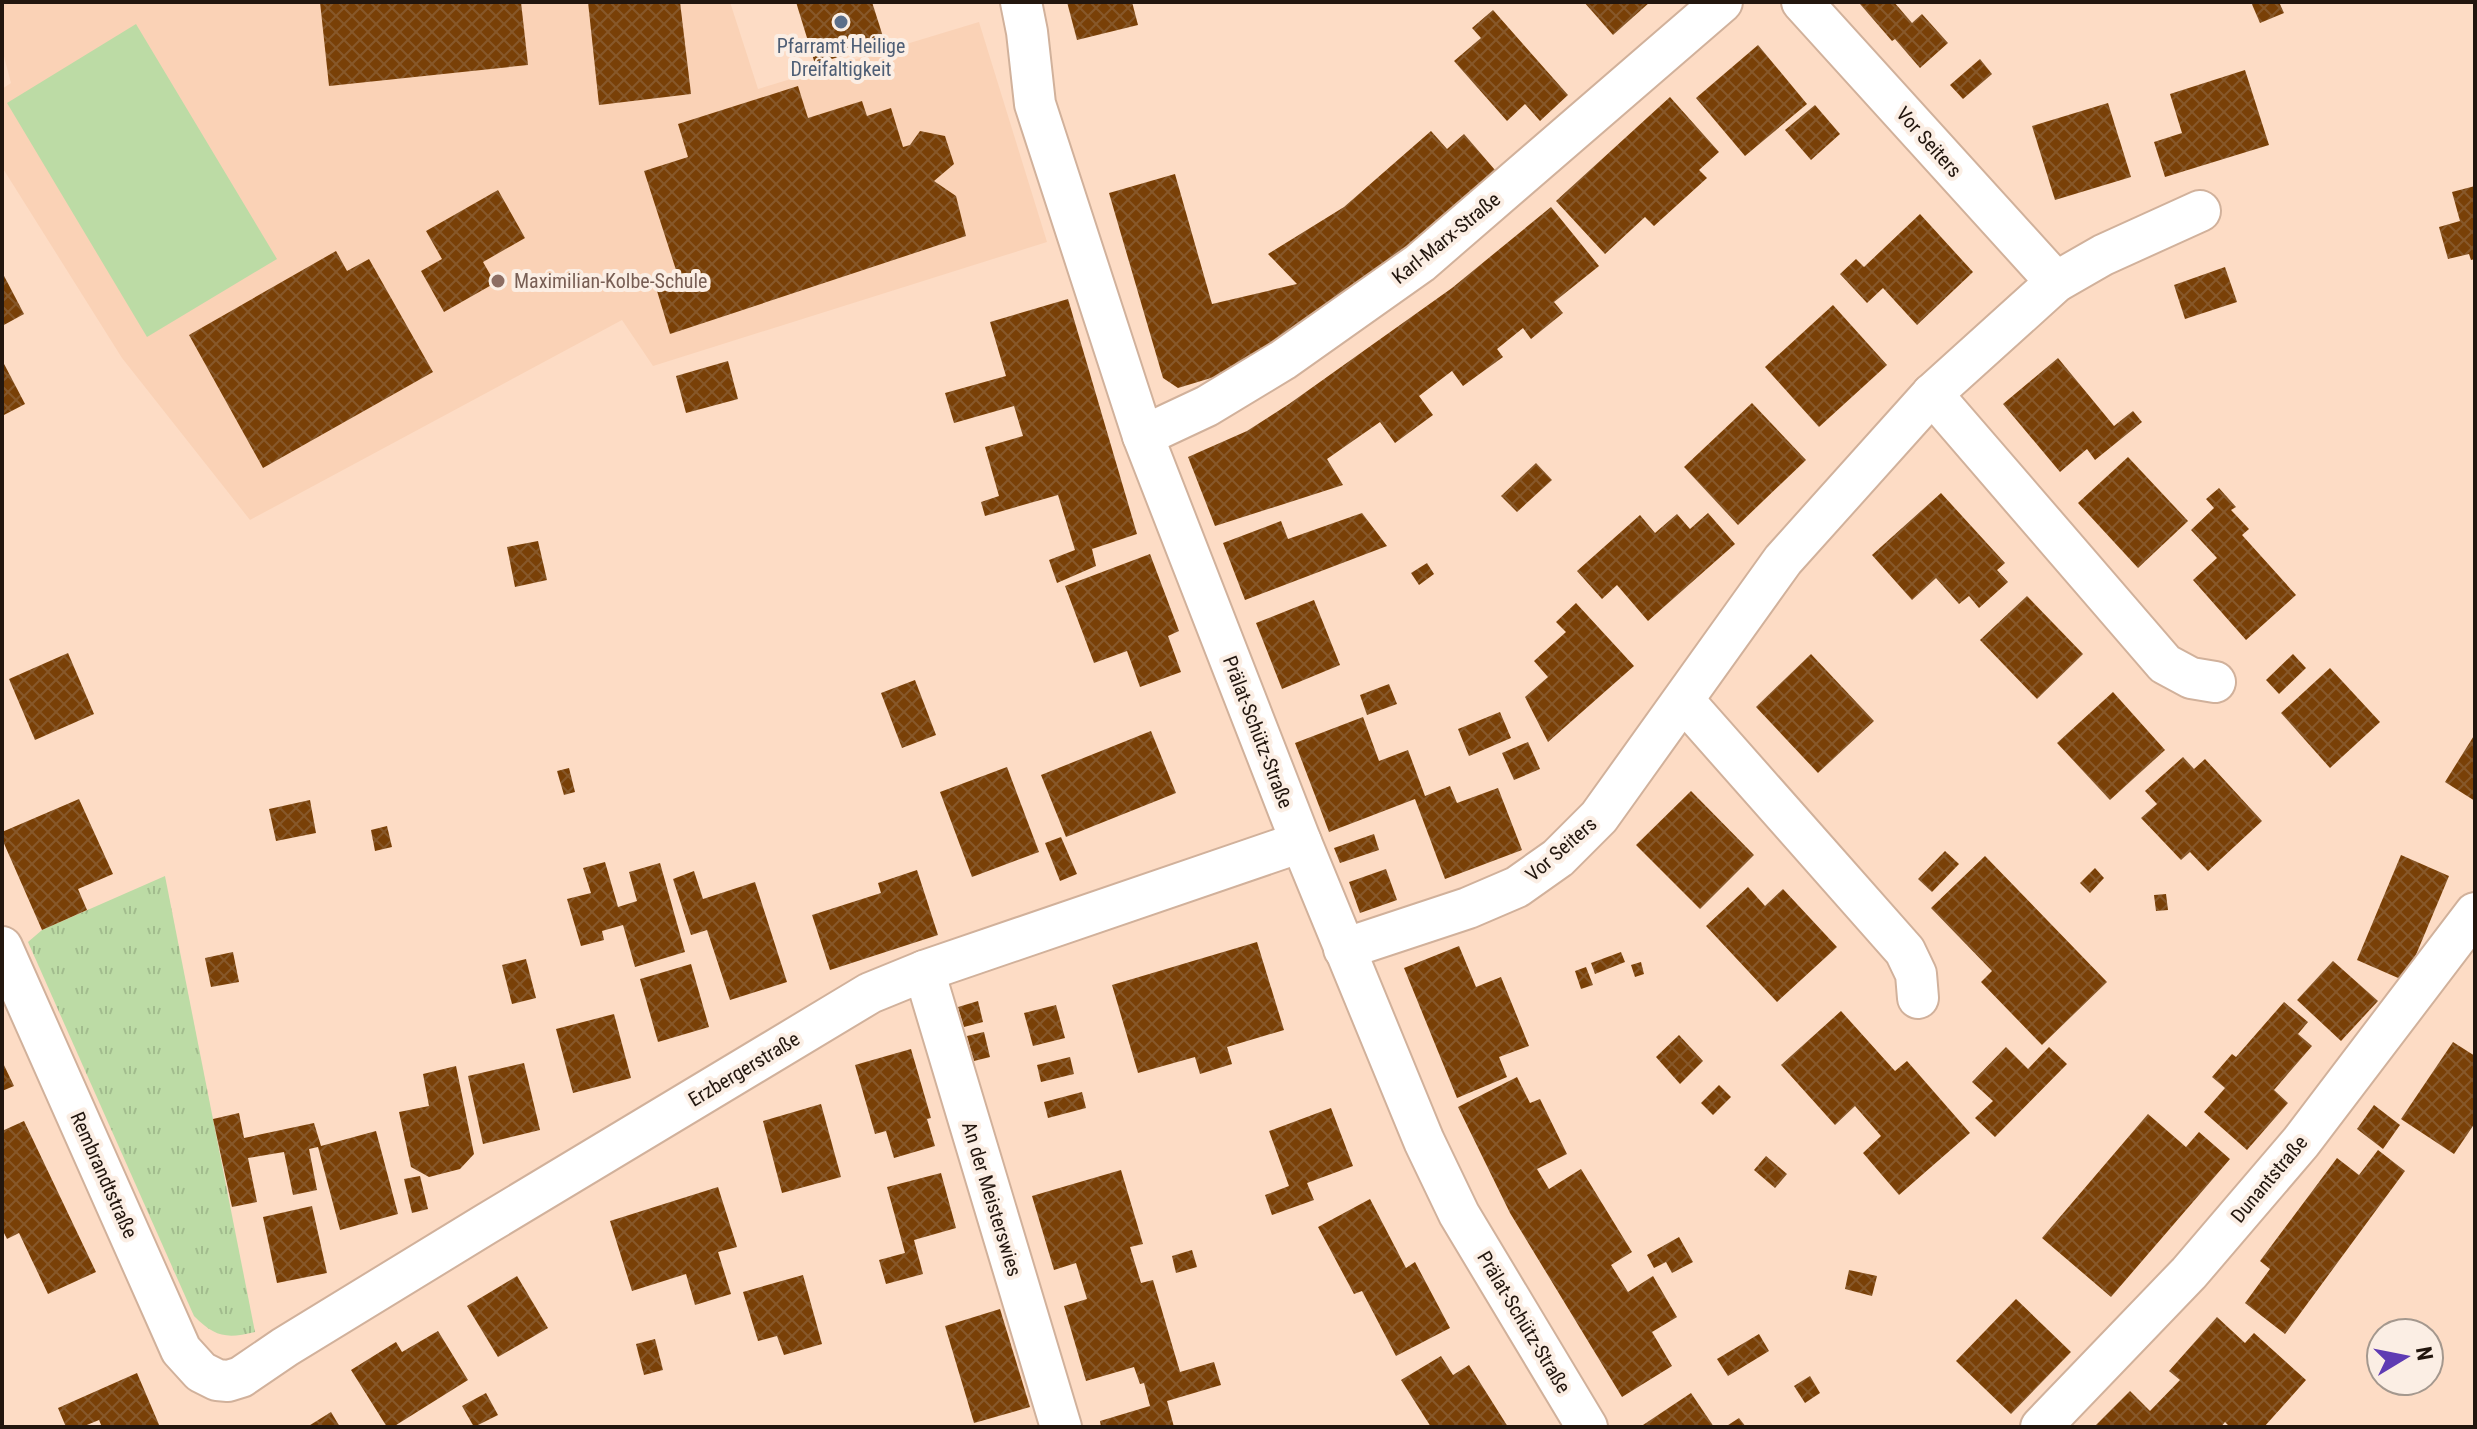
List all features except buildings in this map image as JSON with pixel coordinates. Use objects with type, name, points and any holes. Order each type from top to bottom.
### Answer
[{"type":"street","name":"Prälat-Schütz-Straße","points":[[1021,2],[1035,104],[1143,436],[1301,842],[1424,1141],[1459,1214],[1587,1427]]},
{"type":"street","name":"Karl-Marx-Straße","points":[[1143,436],[1207,406],[1283,360],[1420,263],[1722,2]]},
{"type":"street","name":"Vor Seiters","points":[[1802,2],[2056,282]]},
{"type":"street","name":"Vor Seiters","points":[[1344,949],[1493,898],[1517,887],[1558,858],[1599,817],[1783,560],[1932,394],[2056,282],[2103,255],[2200,211]]},
{"type":"street","points":[[1932,394],[2165,664],[2191,678],[2215,682]]},
{"type":"street","points":[[1684,701],[1905,951],[1916,974],[1918,998]]},
{"type":"street","name":"Erzbergerstraße","points":[[228,1381],[241,1377],[486,1224],[870,993],[924,971],[1301,842]]},
{"type":"street","name":"Dunantstraße","points":[[2041,1427],[2189,1273],[2301,1142],[2475,913]]},
{"type":"street","name":"Rembrandtstraße","points":[[2,947],[181,1350],[201,1372],[217,1380],[228,1381]]},
{"type":"street","name":"An der Meisterswies","points":[[924,971],[1061,1427]]},
{"type":"shaded area","name":"Maximilian-Kolbe-Schule","points":[[2,2],[730,2],[758,89],[979,22],[1047,242],[653,366],[622,320],[250,520],[122,358],[2,167],[2,89],[11,83],[2,49]]},
{"type":"green space","points":[[136,24],[277,259],[147,337],[7,103]]},
{"type":"green space","points":[[165,876],[255,1332],[245,1334],[228,1336],[215,1332],[194,1316],[28,942],[42,930]]},
{"type":"place","name":"Pfarramt Heilige Dreifaltigkeit","points":[[841,22]]},
{"type":"place","name":"Maximilian-Kolbe-Schule","points":[[498,281]]}]
